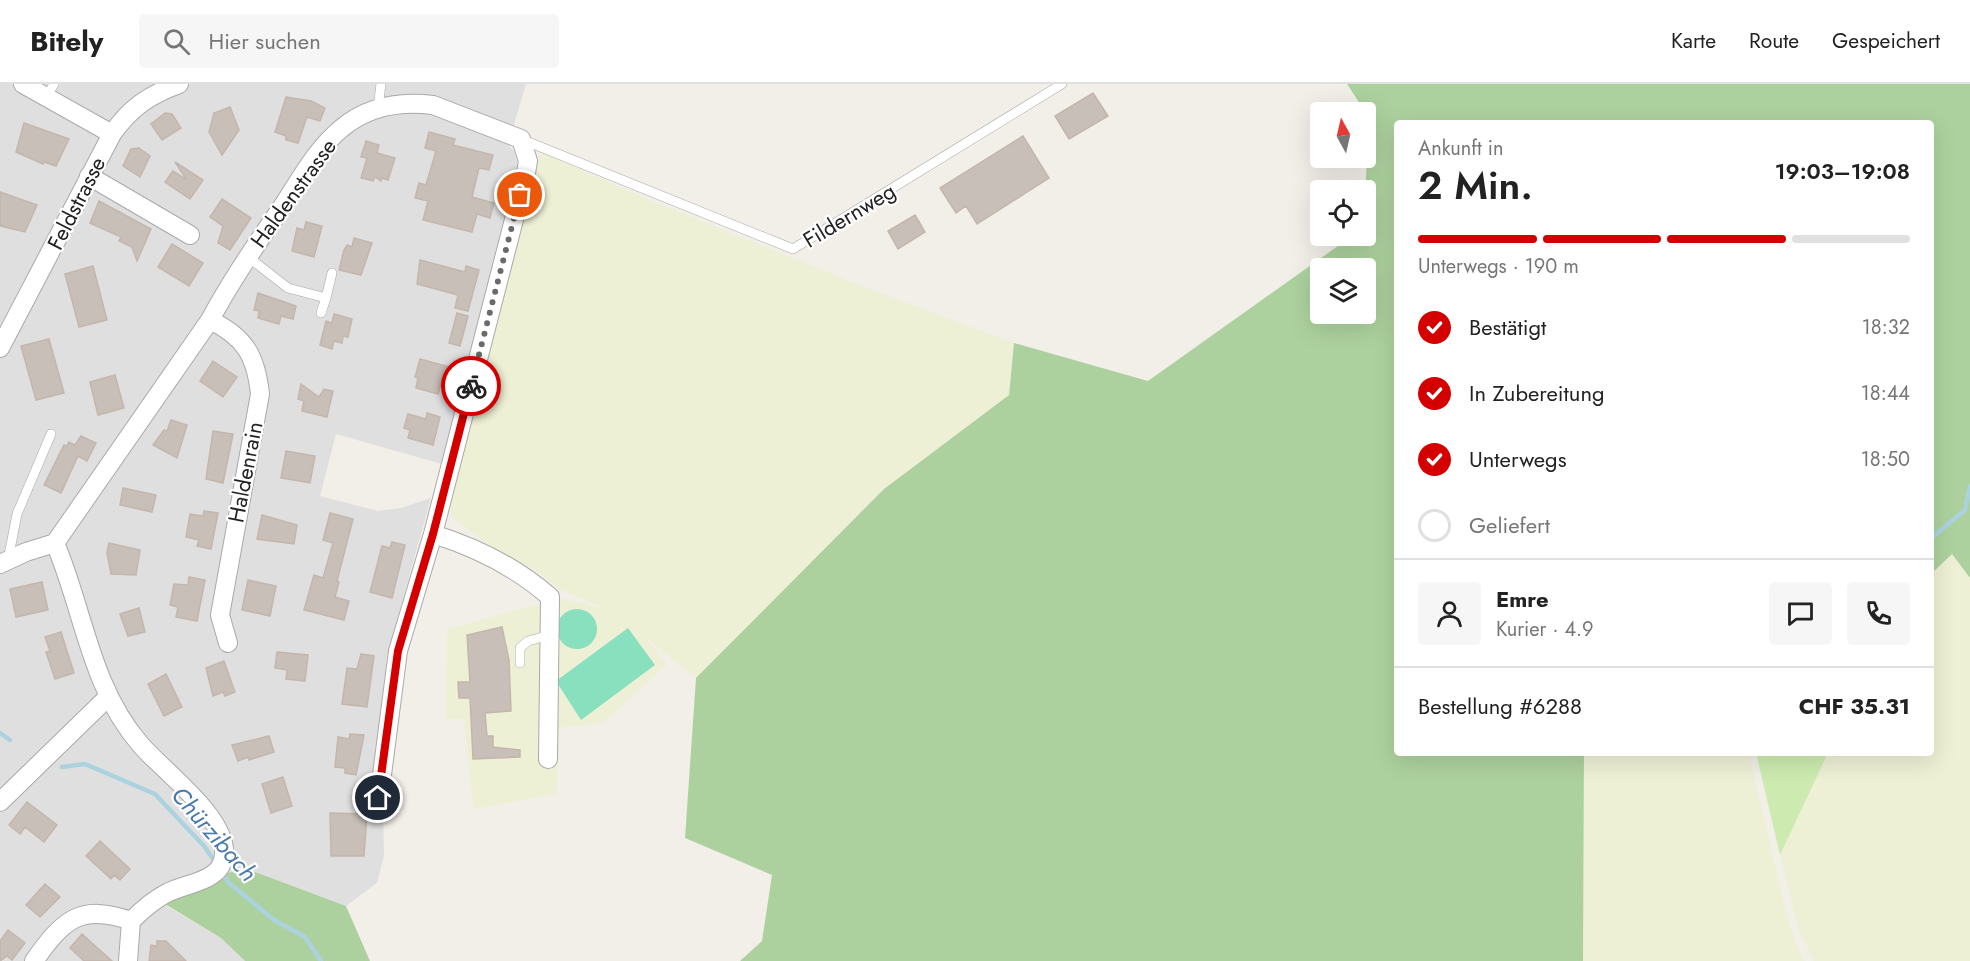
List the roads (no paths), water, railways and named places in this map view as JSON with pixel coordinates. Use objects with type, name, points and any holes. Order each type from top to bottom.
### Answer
[{"type":"street","points":[[23,84],[50,90],[111,134]]},
{"type":"street","name":"Feldstrasse","points":[[0,348],[111,134],[126,114],[152,94],[179,84]]},
{"type":"street","name":"Haldenstrasse","points":[[55,543],[210,320],[229,284],[320,149],[343,127],[378,108],[403,103],[433,105],[521,139]]},
{"type":"street","points":[[378,798],[398,651],[433,534],[526,173],[528,161],[521,139]]},
{"type":"street","points":[[89,176],[190,235]]},
{"type":"street","name":"Haldenrain","points":[[210,320],[225,327],[244,343],[257,367],[260,394],[220,615],[228,643]]},
{"type":"street","points":[[433,534],[466,544],[535,583],[550,597],[548,759]]},
{"type":"street","points":[[4,562],[55,543],[107,698],[140,745],[201,804],[224,844],[219,867],[202,880],[169,892],[147,905],[131,921],[128,961]]},
{"type":"street","points":[[0,801],[107,698]]},
{"type":"street","points":[[34,961],[65,922],[91,914],[108,913],[131,921]]},
{"type":"lane","points":[[378,108],[381,84]]},
{"type":"lane","name":"Fildernweg","points":[[521,139],[793,249],[1062,84]]},
{"type":"lane","points":[[248,257],[288,288],[326,298]]},
{"type":"lane","points":[[321,313],[332,273]]},
{"type":"lane","points":[[4,562],[17,514],[51,434]]},
{"type":"lane","points":[[520,663],[520,648],[528,641],[550,635]]},
{"type":"waterway","points":[[1934,536],[1965,510],[1970,486]]},
{"type":"waterway","name":"Chürzibach","points":[[0,733],[10,740]]},
{"type":"waterway","name":"Chürzibach","points":[[62,767],[85,764],[155,794],[204,846],[216,863]]},
{"type":"waterway","name":"Chürzibach","points":[[222,873],[228,882],[274,920],[305,937],[321,961]]}]
